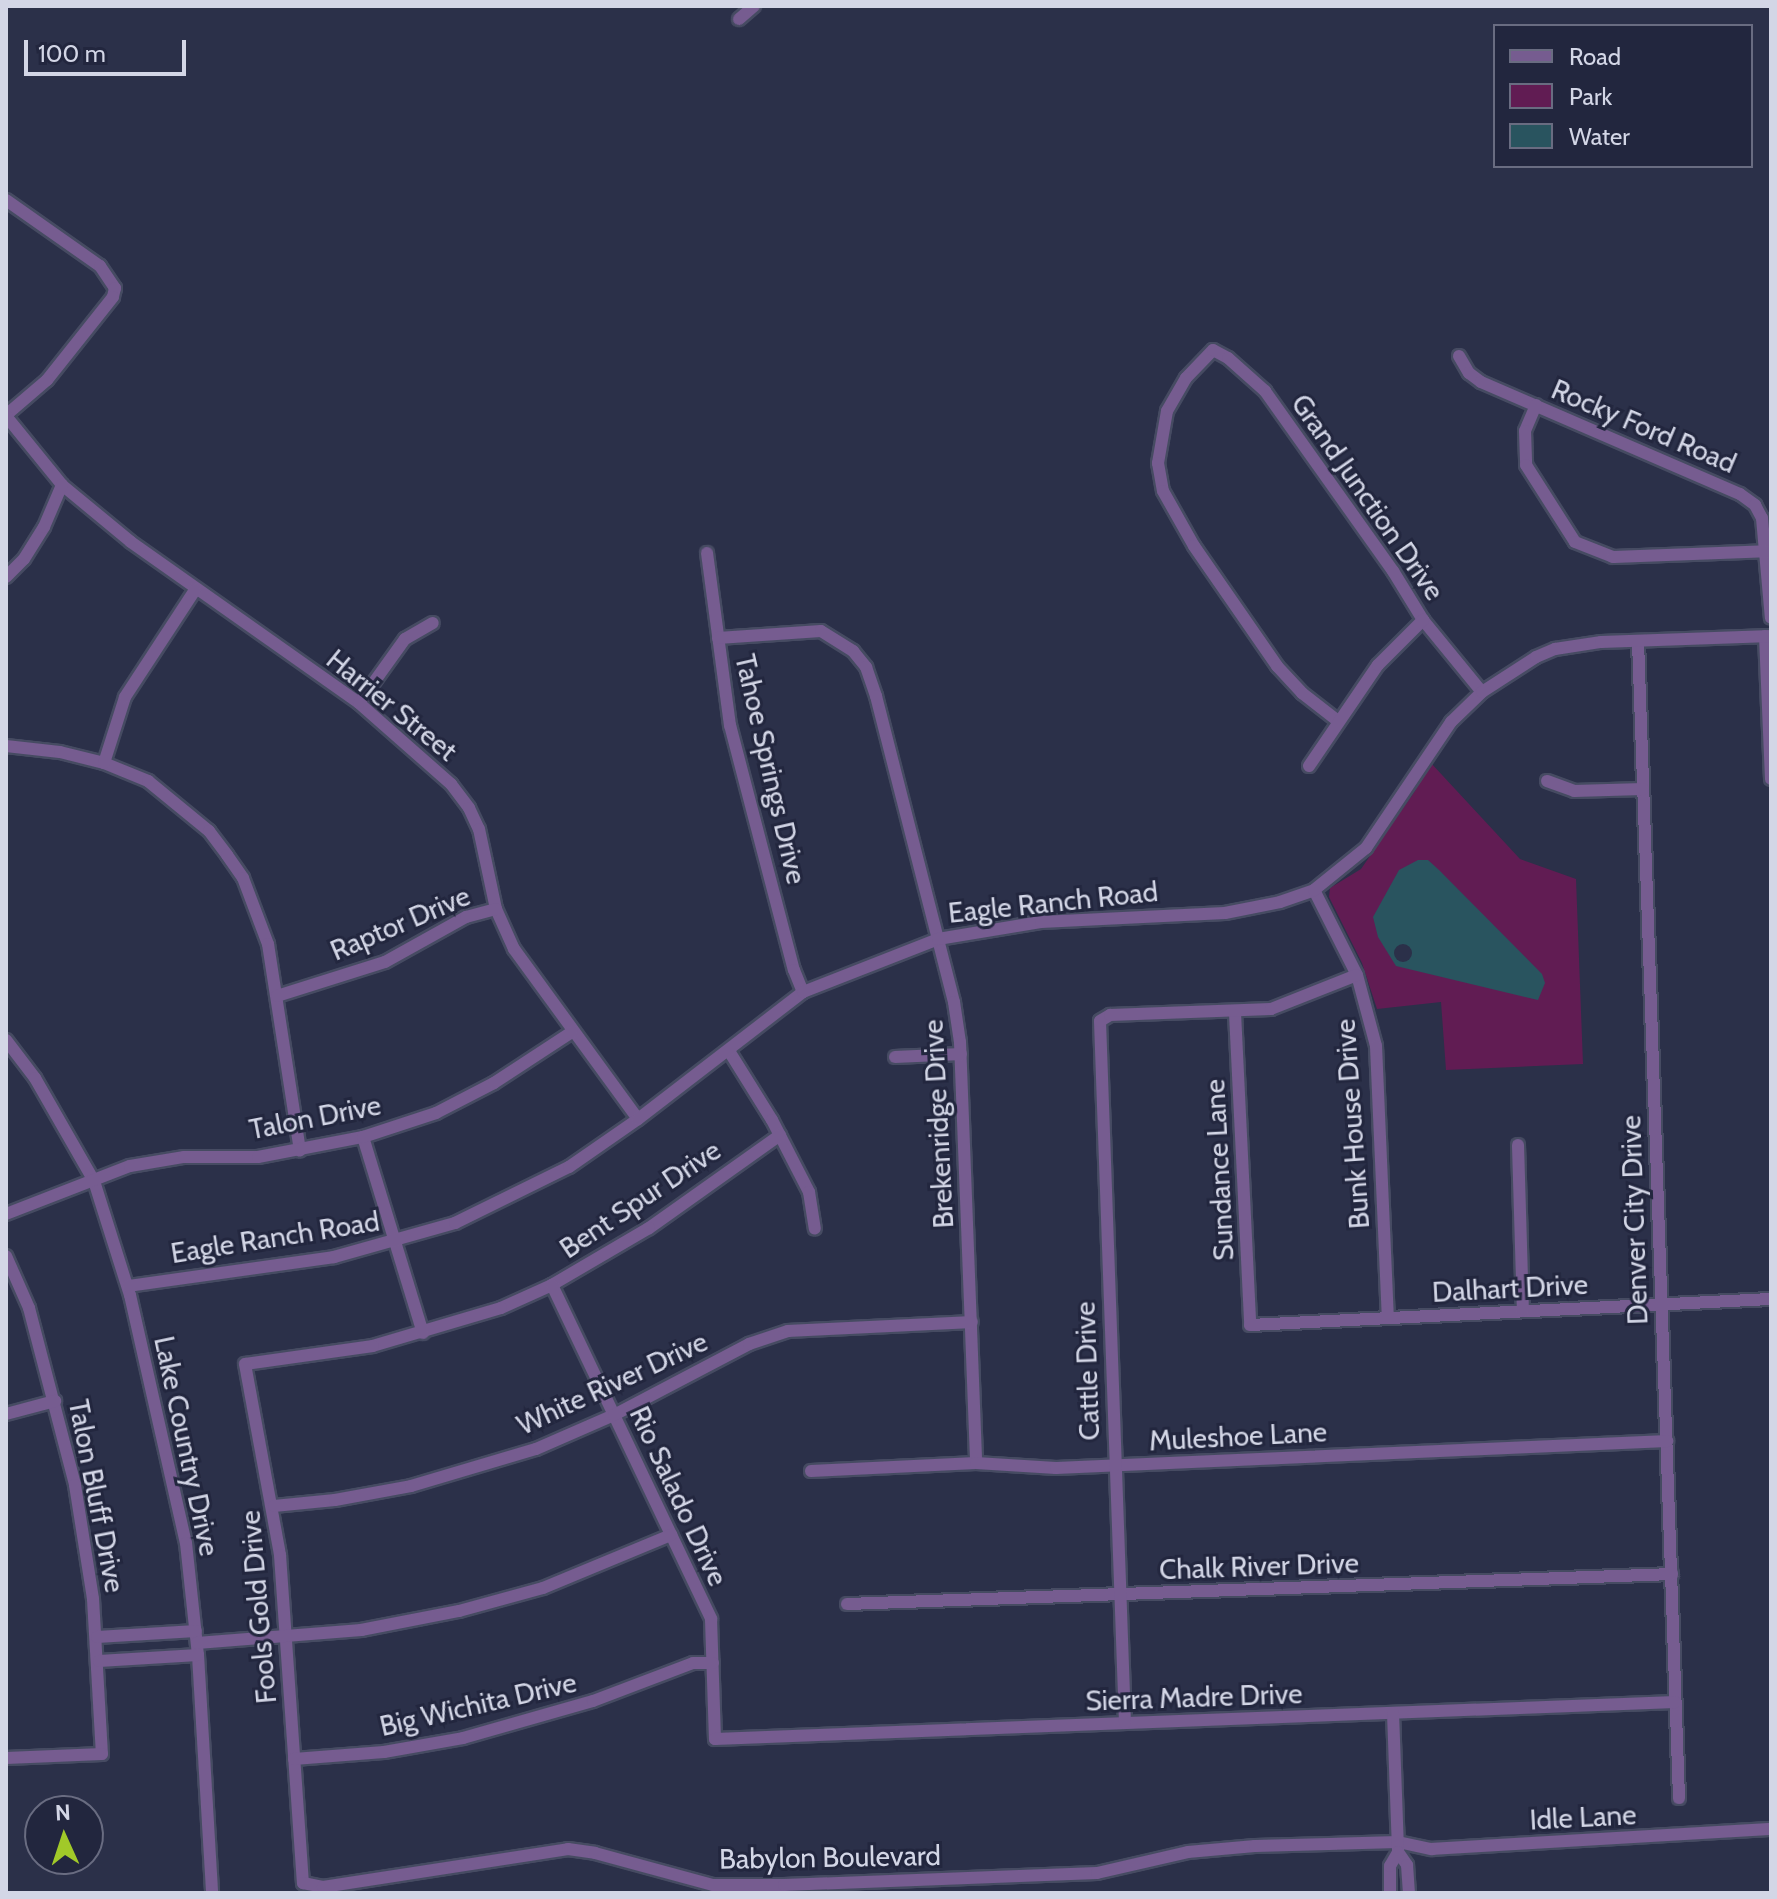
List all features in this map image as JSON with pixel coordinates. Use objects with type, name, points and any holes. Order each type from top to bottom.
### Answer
[{"type":"street","points":[[739,19],[754,6]]},
{"type":"street","points":[[6,200],[100,266],[115,288],[113,297],[47,380],[6,415]]},
{"type":"street","name":"Grand Junction Drive","points":[[1338,721],[1302,693],[1277,666],[1194,546],[1163,491],[1158,463],[1167,411],[1186,378],[1214,344],[1265,391],[1393,571],[1423,620],[1482,692]]},
{"type":"street","name":"Rocky Ford Road","points":[[1459,356],[1469,373],[1481,382],[1740,494],[1755,505],[1762,518],[1771,618]]},
{"type":"street","points":[[1536,405],[1525,431],[1526,465],[1575,542],[1613,557],[1766,551]]},
{"type":"street","name":"Harrier Street","points":[[6,415],[62,485],[195,590],[359,703],[451,784],[469,808],[479,829],[496,909],[514,949],[638,1119]]},
{"type":"street","points":[[6,577],[24,559],[44,527],[62,485]]},
{"type":"street","name":"Tahoe Springs Drive","points":[[707,553],[730,725],[794,970],[803,992]]},
{"type":"street","points":[[104,763],[125,697],[195,590]]},
{"type":"street","points":[[1309,766],[1378,665],[1423,620]]},
{"type":"street","points":[[359,703],[405,639],[433,623]]},
{"type":"street","name":"Brekenridge Drive","points":[[718,638],[821,631],[840,640],[866,667],[954,1002],[961,1054],[976,1463]]},
{"type":"street","points":[[1768,636],[1771,779]]},
{"type":"street","name":"Eagle Ranch Road","points":[[128,1286],[234,1268],[280,1266],[395,1242],[455,1223],[569,1167],[729,1051],[803,992],[938,939],[1041,922],[1225,913],[1280,902],[1314,890],[1366,848],[1434,743],[1482,692],[1555,649],[1638,641],[1768,636]]},
{"type":"street","name":"Denver City Drive","points":[[1638,641],[1679,1798]]},
{"type":"street","points":[[6,746],[60,752],[104,763],[148,781],[209,831],[227,855],[257,908],[277,996],[300,1151]]},
{"type":"street","points":[[1547,781],[1574,791],[1643,789]]},
{"type":"street","name":"Bunk House Drive","points":[[1314,890],[1357,975],[1376,1046],[1388,1318]]},
{"type":"street","name":"Raptor Drive","points":[[277,996],[385,962],[466,917],[496,909]]},
{"type":"street","points":[[1235,1013],[1293,1003],[1357,975]]},
{"type":"street","name":"Cattle Drive","points":[[1125,1723],[1099,1026],[1102,1018],[1235,1013]]},
{"type":"street","name":"Sundance Lane","points":[[1235,1013],[1250,1325]]},
{"type":"street","name":"Talon Drive","points":[[6,1214],[155,1161],[184,1157],[258,1157],[363,1137],[436,1113],[494,1083],[572,1032]]},
{"type":"street","name":"Lake Country Drive","points":[[6,1040],[35,1078],[94,1181],[128,1286],[186,1543],[197,1643],[212,1893]]},
{"type":"street","points":[[729,1051],[780,1135],[809,1192],[815,1229]]},
{"type":"street","points":[[895,1057],[961,1054]]},
{"type":"street","name":"Bent Spur Drive","points":[[245,1364],[373,1346],[478,1317],[552,1285],[649,1228],[780,1135]]},
{"type":"street","points":[[363,1137],[423,1333]]},
{"type":"street","points":[[1518,1145],[1523,1311]]},
{"type":"street","name":"Talon Bluff Drive","points":[[6,1256],[29,1308],[75,1485],[97,1637],[102,1754],[6,1758]]},
{"type":"street","name":"Rio Salado Drive","points":[[552,1285],[711,1619],[715,1739]]},
{"type":"street","name":"Dalhart Drive","points":[[1250,1325],[1771,1299]]},
{"type":"street","name":"White River Drive","points":[[274,1506],[335,1500],[467,1471],[536,1449],[614,1415],[749,1344],[788,1331],[972,1322]]},
{"type":"street","name":"Fools Gold Drive","points":[[245,1364],[274,1506],[288,1637],[299,1849]]},
{"type":"street","points":[[6,1414],[55,1401]]},
{"type":"street","name":"Muleshoe Lane","points":[[811,1471],[976,1463],[1056,1468],[1667,1441]]},
{"type":"street","points":[[99,1661],[197,1643],[361,1630],[459,1611],[543,1588],[671,1535]]},
{"type":"street","name":"Chalk River Drive","points":[[847,1604],[1672,1574]]},
{"type":"street","points":[[97,1637],[197,1643]]},
{"type":"street","name":"Big Wichita Drive","points":[[294,1759],[384,1752],[463,1738],[593,1701],[693,1663],[713,1663]]},
{"type":"street","name":"Sierra Madre Drive","points":[[715,1739],[1675,1702]]},
{"type":"street","points":[[1393,1713],[1398,1847],[1407,1865],[1409,1893]]},
{"type":"street","name":"Idle Lane","points":[[1398,1847],[1432,1849],[1771,1829]]},
{"type":"street","points":[[1390,1893],[1390,1866],[1398,1847]]},
{"type":"street","name":"Babylon Boulevard","points":[[299,1849],[300,1872],[303,1883],[309,1887],[433,1873],[568,1849],[595,1853],[713,1885],[784,1885],[1097,1873],[1188,1852],[1398,1847]]},
{"type":"green space","points":[[1430,762],[1520,859],[1576,879],[1583,1064],[1446,1070],[1441,1002],[1377,1009],[1362,963],[1329,897],[1330,888],[1361,869],[1415,791]]},
{"type":"water","points":[[1418,860],[1428,860],[1439,870],[1542,974],[1545,983],[1538,1000],[1396,966],[1378,937],[1373,917],[1399,870]]},
{"type":"pier","points":[[1399,944],[1407,944],[1412,953],[1410,960],[1399,962],[1394,957],[1394,949]]}]
